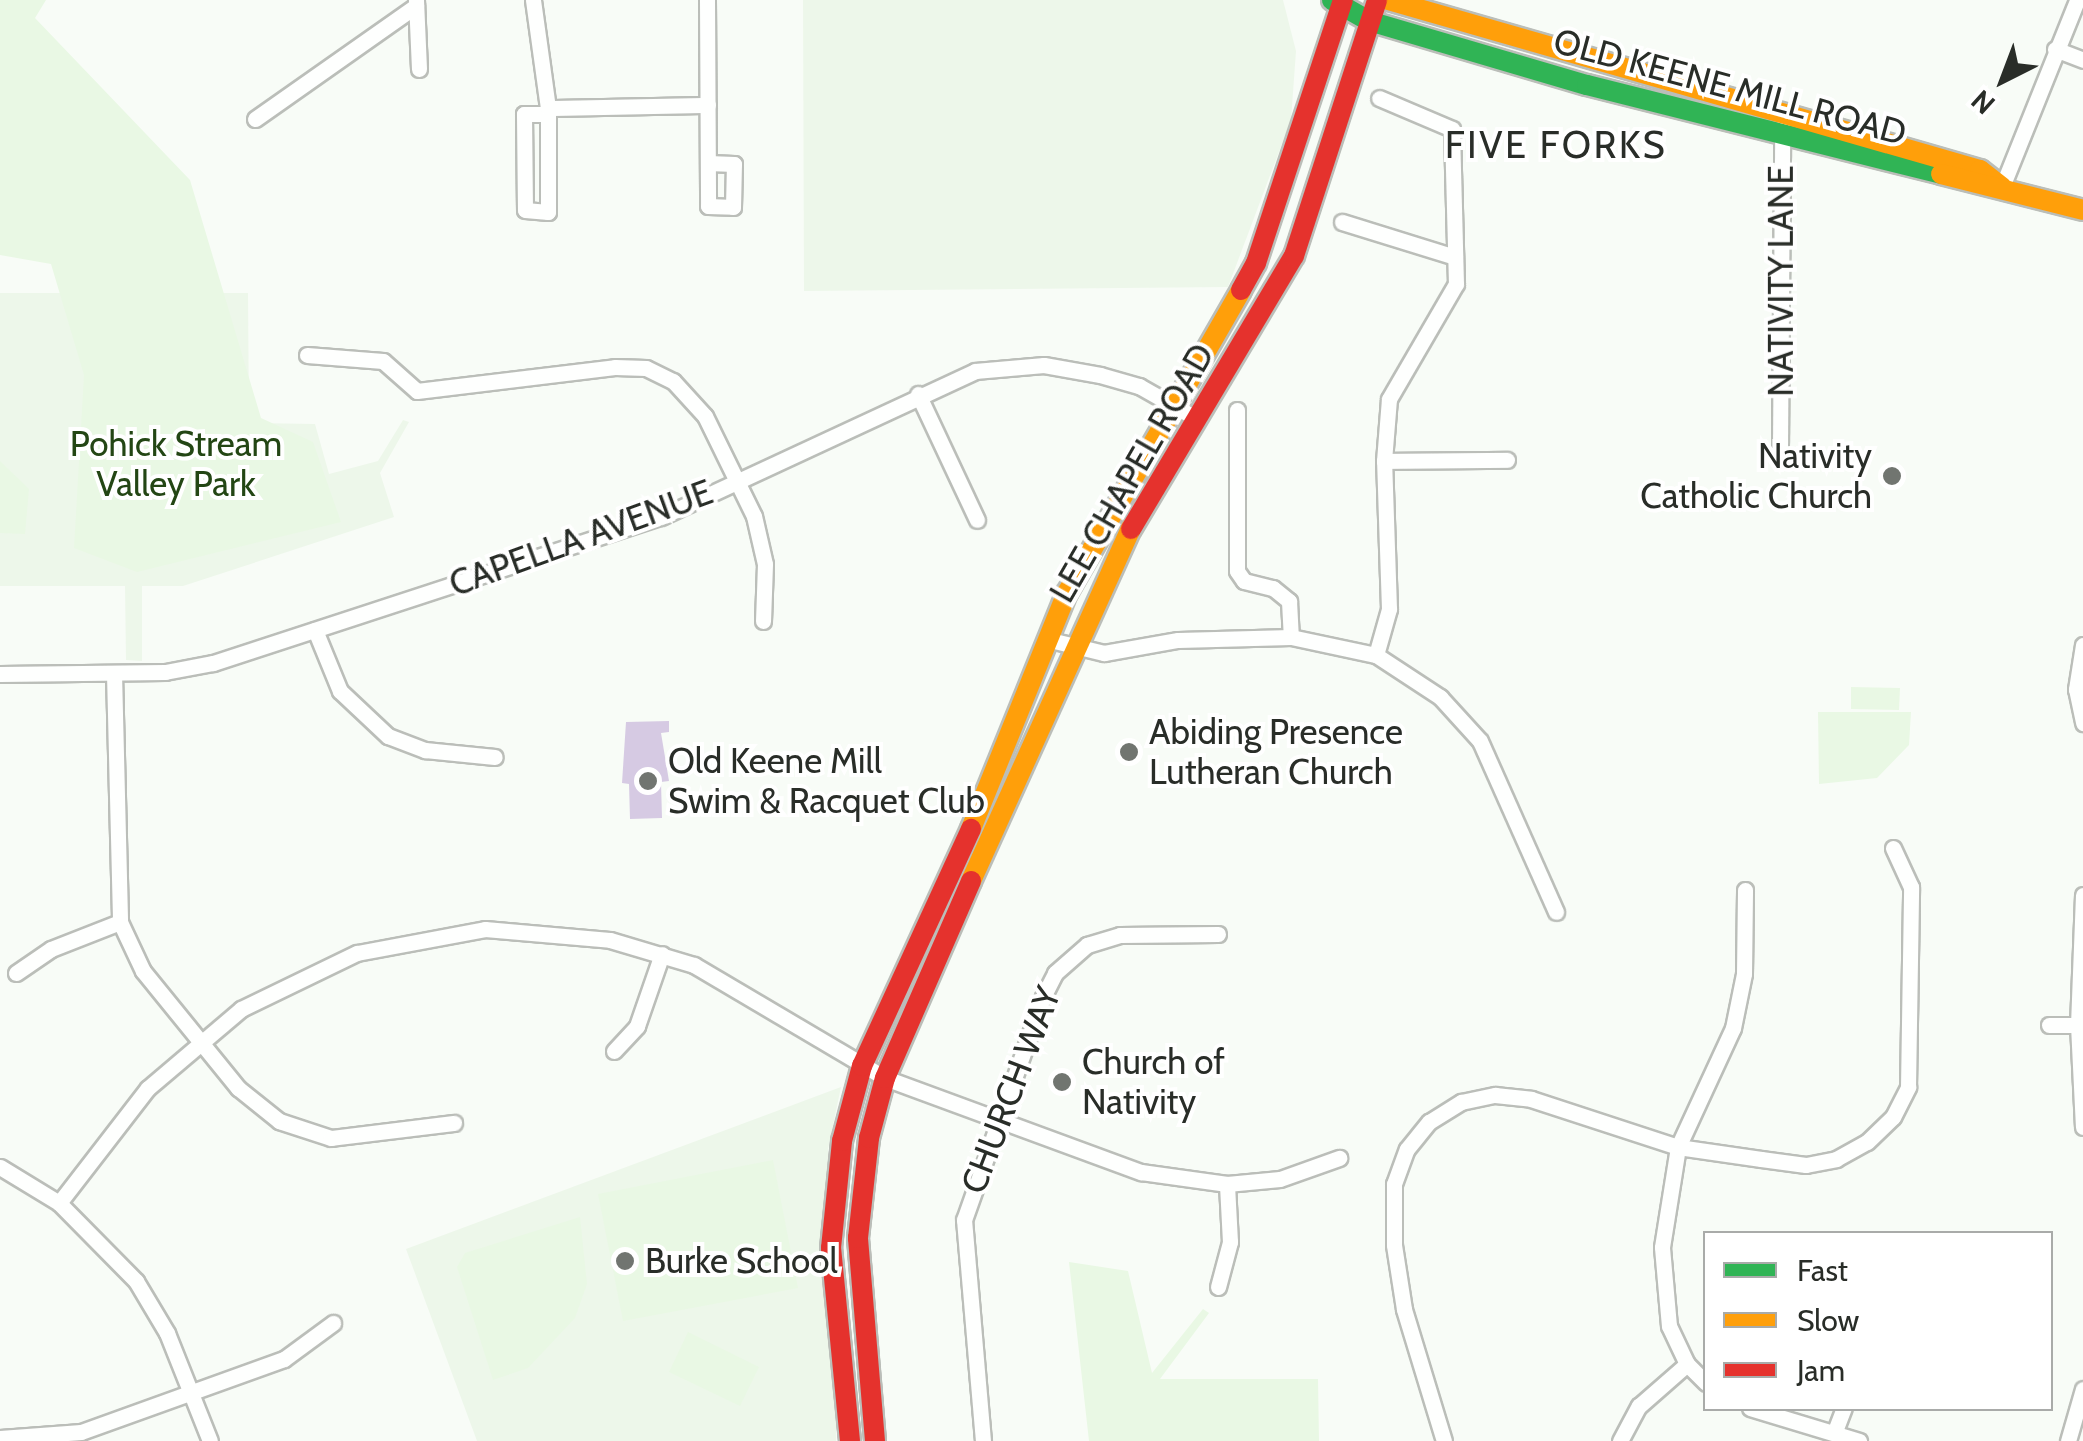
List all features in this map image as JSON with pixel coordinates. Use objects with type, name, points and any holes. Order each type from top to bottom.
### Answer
[{"type":"main road","name":"LEE CHAPEL ROAD","points":[[876,1441],[858,1238],[869,1138],[885,1078],[984,864],[1071,648],[1128,530],[1294,256],[1377,0]]},
{"type":"main road","name":"OLD KEENE MILL ROAD","points":[[1388,0],[1977,188],[2002,187],[2083,210]]},
{"type":"main road","name":"LEE CHAPEL ROAD","points":[[850,1441],[831,1248],[842,1142],[862,1066],[976,817],[1046,639],[1271,228],[1339,2]]},
{"type":"main road","name":"OLD KEENE MILL ROAD","points":[[1339,2],[1369,20],[1783,124]]},
{"type":"street","points":[[532,0],[547,111],[548,212],[525,210],[524,114],[547,111],[708,105]]},
{"type":"street","points":[[707,0],[708,163]]},
{"type":"street","points":[[2002,187],[2077,0]]},
{"type":"street","points":[[416,3],[419,69]]},
{"type":"street","points":[[255,119],[416,3]]},
{"type":"street","points":[[2056,49],[2083,60]]},
{"type":"street","points":[[1376,656],[1389,610],[1384,461],[1389,399],[1456,284],[1452,128],[1379,98]]},
{"type":"street","name":"NATIVITY LANE","points":[[1780,448],[1783,124]]},
{"type":"street","points":[[1342,222],[1456,256]]},
{"type":"street","points":[[307,354],[383,361],[417,391],[646,368],[694,399],[737,481],[762,542],[763,621]]},
{"type":"street","name":"CAPELLA AVENUE","points":[[0,674],[181,670],[316,630],[661,516],[918,394],[976,372],[1044,365],[1100,375],[1173,402],[1197,419]]},
{"type":"street","points":[[918,394],[977,520]]},
{"type":"street","points":[[1237,410],[1237,570],[1244,580],[1273,588],[1289,600],[1291,637]]},
{"type":"street","points":[[1384,461],[1507,460]]},
{"type":"street","points":[[316,630],[340,690],[388,736],[425,750],[495,756]]},
{"type":"street","points":[[1046,639],[1104,653],[1189,639],[1291,637],[1376,656],[1440,697],[1480,741],[1556,912]]},
{"type":"street","points":[[2083,645],[2076,678],[2083,723]]},
{"type":"street","points":[[114,673],[120,922],[143,972],[255,1104],[304,1132],[375,1137],[454,1123]]},
{"type":"street","points":[[1444,1441],[1404,1309],[1394,1245],[1394,1184],[1407,1149],[1429,1122],[1461,1102],[1494,1095],[1531,1099],[1678,1147],[1806,1164],[1836,1159],[1893,1117],[1908,1086],[1912,886],[1892,848]]},
{"type":"street","points":[[1703,1380],[1687,1364],[1669,1326],[1662,1247],[1678,1147],[1733,1028],[1744,974],[1746,890]]},
{"type":"street","points":[[2083,895],[2083,1127]]},
{"type":"street","points":[[16,973],[51,950],[120,922]]},
{"type":"street","points":[[59,1203],[148,1088],[200,1040],[297,977],[420,937],[545,930],[662,954],[734,985],[885,1078],[1141,1172],[1228,1184],[1280,1179],[1339,1158]]},
{"type":"street","name":"CHURCH WAY","points":[[984,1441],[964,1220],[1043,997],[1070,956],[1120,935],[1218,934]]},
{"type":"street","points":[[614,1051],[638,1026],[662,954]]},
{"type":"street","points":[[2049,1025],[2080,1025]]},
{"type":"street","points":[[0,1167],[59,1203],[136,1281],[167,1333],[210,1441]]},
{"type":"street","points":[[1218,1287],[1230,1242],[1228,1184]]},
{"type":"street","points":[[0,1438],[81,1432],[192,1394],[284,1358],[333,1323]]},
{"type":"street","points":[[1620,1441],[1639,1406],[1687,1364]]},
{"type":"street","points":[[2068,1441],[2083,1388]]},
{"type":"street","points":[[1761,1411],[1859,1441]]},
{"type":"street","points":[[1836,1431],[1843,1411]]},
{"type":"shaded area","points":[[803,0],[1283,0],[1296,51],[1291,120],[1228,287],[804,291]]},
{"type":"shaded area","points":[[0,293],[248,293],[249,423],[315,424],[329,474],[378,461],[403,420],[409,422],[380,473],[394,517],[183,586],[142,586],[142,661],[126,660],[125,586],[0,586]]},
{"type":"shaded area","points":[[669,721],[669,732],[661,733],[669,781],[661,782],[662,818],[630,819],[629,784],[622,783],[626,722]]},
{"type":"shaded area","name":"Burke School","points":[[841,1087],[828,1149],[840,1252],[836,1441],[477,1441],[406,1249]]},
{"type":"green space","name":"Pohick Stream Valley Park","points":[[0,0],[46,0],[35,18],[190,180],[261,418],[313,442],[341,522],[137,572],[74,548],[84,375],[51,264],[0,255]]},
{"type":"green space","points":[[0,461],[29,489],[25,534],[0,533]]},
{"type":"green space","points":[[1851,687],[1900,688],[1899,710],[1851,709]]},
{"type":"green space","points":[[1818,712],[1911,712],[1909,745],[1877,778],[1819,784]]},
{"type":"green space","points":[[773,1160],[798,1288],[623,1321],[598,1194]]},
{"type":"green space","points":[[580,1217],[587,1284],[575,1318],[528,1368],[493,1380],[457,1267],[465,1253]]},
{"type":"green space","points":[[1069,1262],[1128,1271],[1152,1373],[1203,1309],[1209,1313],[1160,1379],[1318,1379],[1319,1441],[1089,1441]]},
{"type":"green space","points":[[688,1332],[759,1367],[740,1406],[669,1372]]},
{"type":"traffic: fast","points":[[1332,0],[1369,21],[1587,85],[1941,174]]},
{"type":"traffic: slow","points":[[1388,0],[1980,170],[2002,187]]},
{"type":"traffic: slow","points":[[1941,174],[2083,210]]},
{"type":"traffic: slow","points":[[971,829],[1067,593],[1241,290]]},
{"type":"traffic: slow","points":[[971,881],[1131,529]]},
{"type":"traffic: jam","points":[[1241,290],[1256,263],[1343,0]]},
{"type":"traffic: jam","points":[[1131,529],[1294,256],[1377,0]]},
{"type":"traffic: jam","points":[[850,1441],[831,1248],[842,1141],[862,1066],[971,829]]},
{"type":"traffic: jam","points":[[875,1441],[858,1238],[869,1138],[885,1078],[971,881]]},
{"type":"place","name":"Nativity Catholic Church","points":[[1892,476]]},
{"type":"place","name":"Abiding Presence Lutheran Church","points":[[1129,752]]},
{"type":"place","name":"Old Keene Mill Swim & Racquet Club","points":[[648,781]]},
{"type":"place","name":"Church of Nativity","points":[[1062,1082]]},
{"type":"place","name":"Burke School","points":[[625,1261]]},
{"type":"district","name":"FIVE FORKS","points":[[1556,145]]}]
